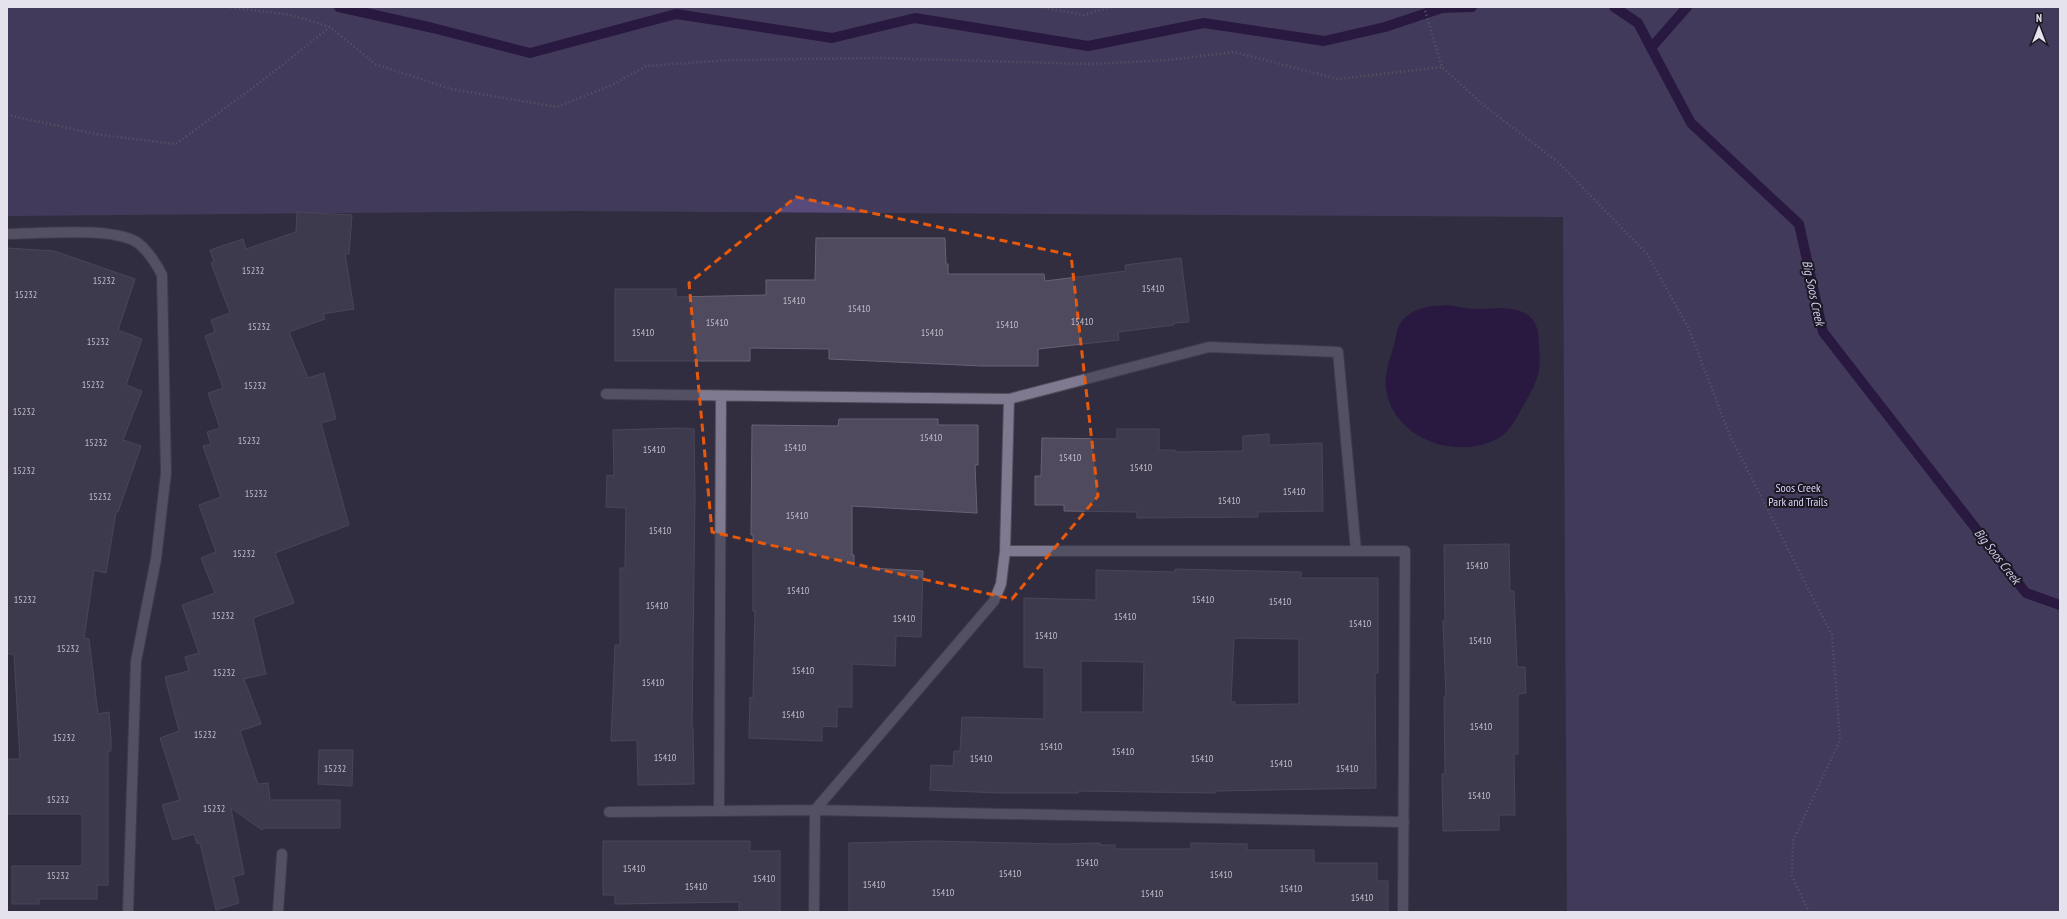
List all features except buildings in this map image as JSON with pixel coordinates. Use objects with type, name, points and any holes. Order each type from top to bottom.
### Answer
[{"type":"lane","points":[[7,234],[109,233],[137,243],[156,261],[162,275],[166,473],[156,559],[136,661],[128,912]]},
{"type":"lane","points":[[606,394],[1009,399],[1209,347],[1338,352],[1356,550]]},
{"type":"lane","points":[[719,811],[721,396]]},
{"type":"lane","points":[[814,912],[815,810],[994,602],[1001,584],[1005,550],[1009,399]]},
{"type":"lane","points":[[1005,550],[1405,550],[1404,912]]},
{"type":"lane","points":[[609,812],[815,810],[1404,822]]},
{"type":"lane","points":[[278,912],[282,854]]},
{"type":"path","points":[[227,7],[292,15],[330,27],[375,64],[451,89],[557,107],[614,84],[646,66],[730,60],[881,58],[1090,64],[1168,60],[1234,52],[1338,79],[1442,67]]},
{"type":"path","points":[[535,7],[547,7]]},
{"type":"path","points":[[1040,7],[1084,15],[1111,7]]},
{"type":"path","points":[[1424,7],[1442,67],[1481,103],[1559,163],[1647,254],[1688,327],[1731,438],[1832,635],[1840,740],[1793,841],[1792,876],[1809,912]]},
{"type":"path","points":[[7,114],[101,136],[176,144],[262,81],[330,27]]},
{"type":"highlighted area","points":[[796,197],[1071,255],[1098,496],[1012,599],[712,532],[689,283]]},
{"type":"green space","name":"Soos Creek Park and Trails","points":[[7,7],[2060,7],[2060,912],[1567,912],[1563,217],[576,211],[7,216]]},
{"type":"shaded area","points":[[1448,305],[1472,309],[1499,308],[1518,310],[1532,319],[1538,330],[1540,364],[1532,389],[1516,419],[1505,434],[1495,440],[1479,446],[1444,446],[1413,432],[1400,420],[1391,406],[1386,389],[1388,367],[1401,322],[1416,310]]},
{"type":"waterway","points":[[339,7],[433,28],[530,53],[676,14],[832,38],[915,18],[1088,46],[1204,23],[1324,41],[1385,27],[1442,8],[1472,7]]},
{"type":"waterway","points":[[1614,7],[1638,23],[1651,48]]},
{"type":"waterway","name":"Big Soos Creek","points":[[1687,7],[1651,48],[1691,123],[1799,224],[1823,332],[2026,593],[2060,605]]}]
